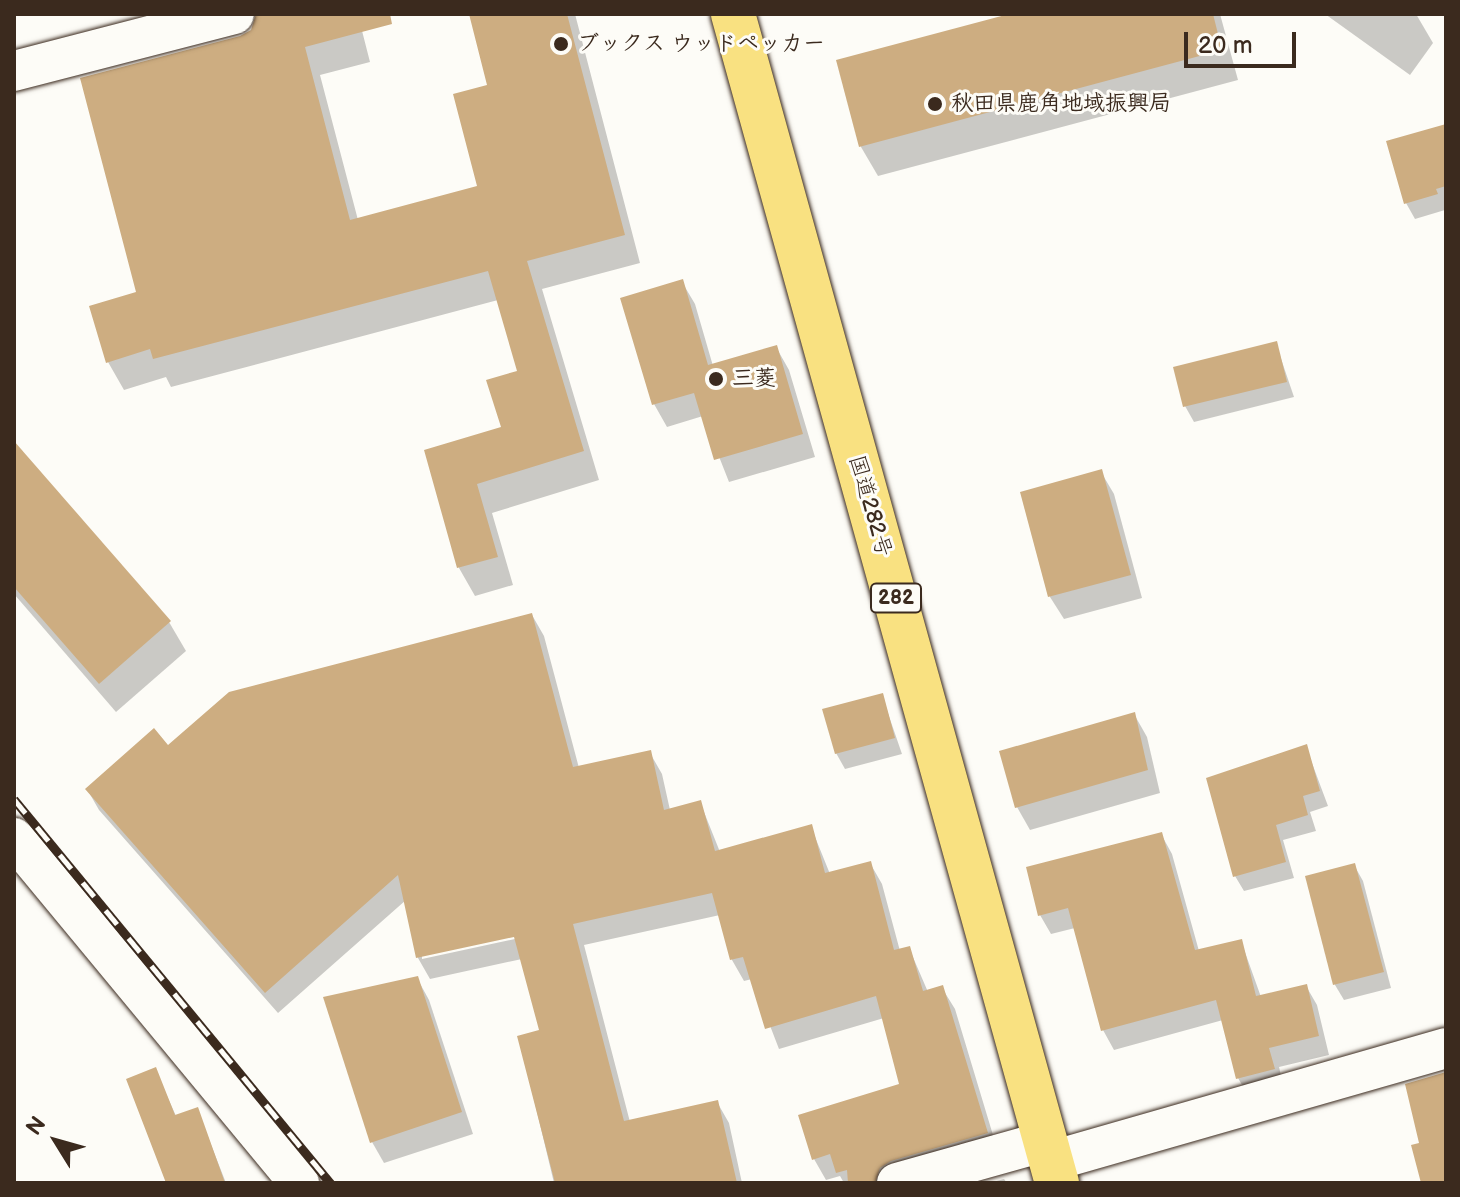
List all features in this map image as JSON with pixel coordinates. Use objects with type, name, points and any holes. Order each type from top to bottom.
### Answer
[{"type":"highway","name":"国道282号","points":[[733,14],[1052,1162]]},
{"type":"street","points":[[14,71],[234,14]]},
{"type":"street","points":[[14,838],[299,1183]]},
{"type":"street","points":[[897,1183],[1052,1162],[1446,1048]]},
{"type":"building","points":[[256,14],[390,14],[392,24],[305,47],[350,220],[477,186],[453,94],[487,85],[469,14],[567,14],[625,235],[527,261],[584,451],[477,484],[498,557],[457,568],[424,450],[501,427],[486,380],[517,371],[488,271],[153,359],[150,349],[106,363],[89,306],[136,292],[80,78],[240,36],[251,30]]},
{"type":"building","name":"秋田県鹿角地域振興局","points":[[1009,14],[1213,14],[1222,50],[859,147],[836,60]]},
{"type":"building","points":[[1446,124],[1446,186],[1436,189],[1438,194],[1404,204],[1386,141]]},
{"type":"building","name":"三菱","points":[[683,279],[708,365],[777,345],[803,434],[714,460],[694,393],[652,405],[620,298]]},
{"type":"building","points":[[1277,341],[1287,382],[1183,407],[1173,367]]},
{"type":"building","points":[[14,441],[171,621],[99,684],[14,587]]},
{"type":"building","points":[[1102,469],[1131,575],[1048,597],[1020,492]]},
{"type":"building","points":[[532,613],[573,767],[651,750],[664,810],[701,800],[715,851],[812,824],[825,873],[871,861],[894,950],[910,946],[923,991],[943,985],[988,1133],[891,1161],[880,1168],[875,1183],[848,1183],[847,1170],[836,1173],[830,1154],[812,1160],[798,1115],[899,1084],[876,996],[765,1029],[743,957],[730,960],[712,893],[573,924],[624,1121],[718,1100],[737,1183],[555,1183],[517,1036],[539,1030],[514,937],[416,958],[398,875],[265,993],[85,789],[154,728],[168,745],[229,692]]},
{"type":"building","points":[[883,693],[895,738],[835,754],[822,709]]},
{"type":"building","points":[[1135,712],[1148,770],[1015,808],[999,751]]},
{"type":"building","points":[[1307,744],[1320,791],[1303,796],[1308,815],[1276,825],[1286,862],[1233,877],[1206,778]]},
{"type":"building","points":[[1162,832],[1195,950],[1242,939],[1256,996],[1307,984],[1319,1036],[1269,1048],[1275,1069],[1236,1079],[1216,1000],[1101,1031],[1068,908],[1038,916],[1026,867]]},
{"type":"building","points":[[1355,863],[1384,972],[1333,985],[1305,876]]},
{"type":"building","points":[[418,976],[462,1112],[370,1143],[323,997]]},
{"type":"building","points":[[156,1067],[175,1115],[198,1107],[225,1183],[166,1183],[126,1079]]},
{"type":"building","points":[[1446,1072],[1446,1183],[1421,1183],[1411,1145],[1419,1143],[1405,1084]]},
{"type":"railway","points":[[14,799],[331,1183]]},
{"type":"place","name":"ブックス ウッドペッカー","points":[[561,44]]},
{"type":"place","name":"秋田県鹿角地域振興局","points":[[935,104]]},
{"type":"place","name":"三菱","points":[[716,379]]}]
